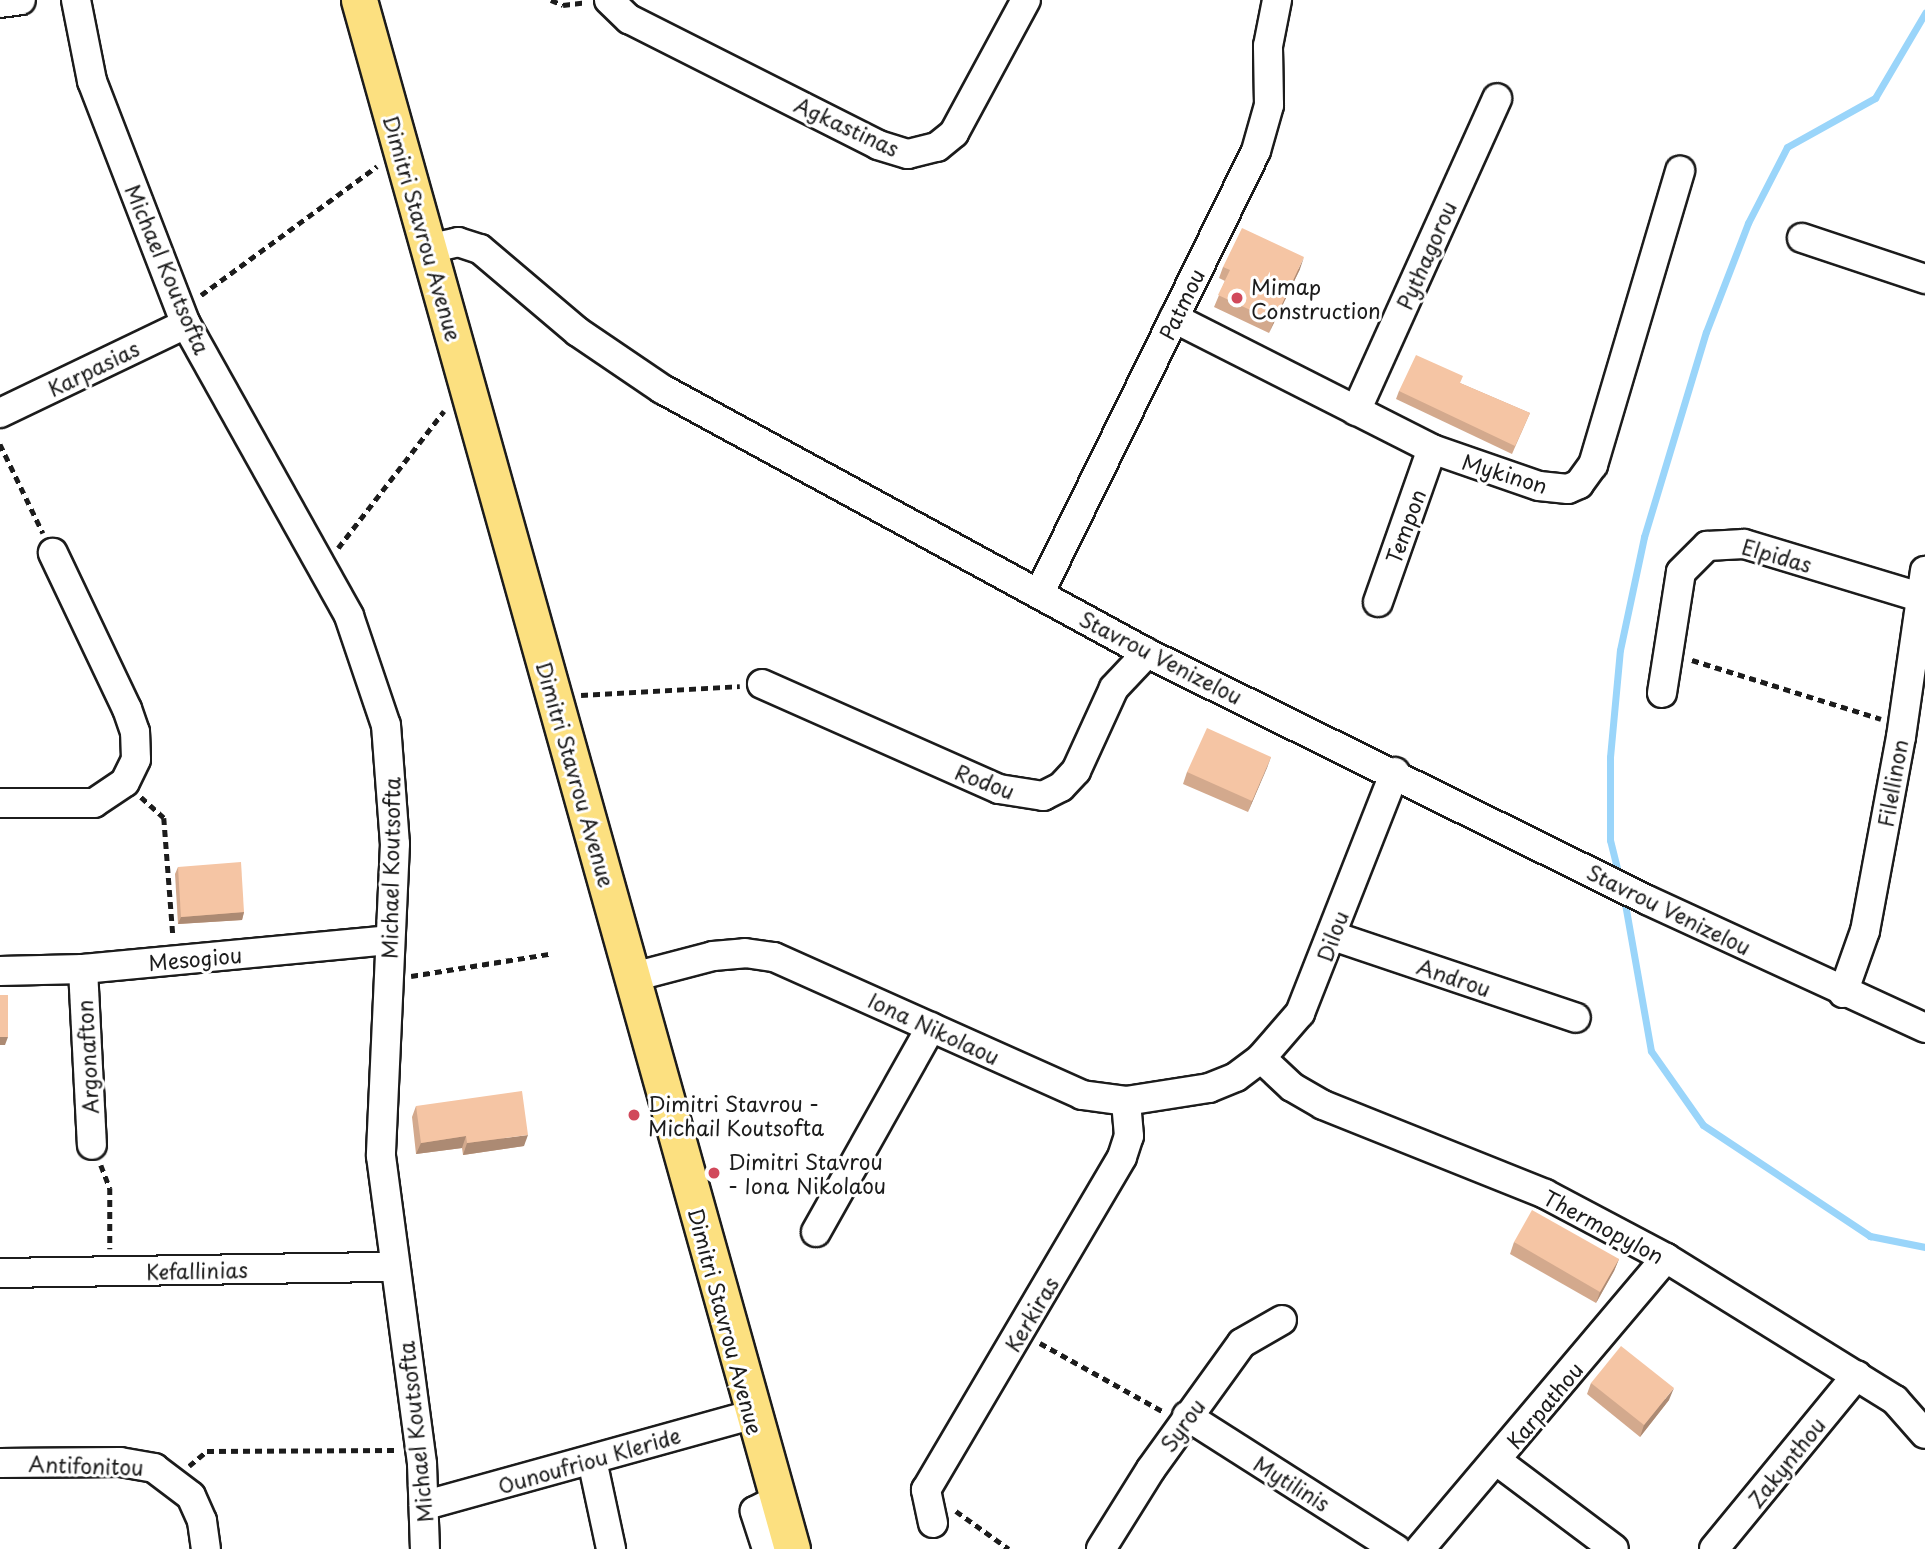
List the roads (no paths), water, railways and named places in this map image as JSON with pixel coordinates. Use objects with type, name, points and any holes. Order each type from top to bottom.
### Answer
[{"type":"main road","name":"Dimitri Stavrou Avenue","points":[[359,0],[633,977],[751,1415],[792,1549]]},
{"type":"street","points":[[0,3],[21,0]]},
{"type":"street","name":"Michael Koutsofta","points":[[76,0],[92,81],[183,317],[323,568],[361,644],[386,725],[395,811],[381,1156],[420,1450],[426,1505],[425,1549]]},
{"type":"street","name":"Agkastinas","points":[[610,0],[629,19],[878,145],[908,154],[937,147],[954,133],[1026,0]]},
{"type":"street","name":"Patmou","points":[[1039,594],[1263,133],[1269,105],[1268,46],[1277,0]]},
{"type":"street","name":"Pythagorou","points":[[1356,411],[1497,99]]},
{"type":"street","name":"Mykinon","points":[[1174,318],[1432,449],[1554,489],[1568,489],[1586,477],[1679,171]]},
{"type":"street","points":[[1802,238],[1925,279]]},
{"type":"street","name":"Stavrou Venizelou","points":[[428,249],[458,243],[480,249],[578,332],[651,382],[1147,653],[1395,772],[1647,900],[1843,993],[1925,1028]]},
{"type":"street","name":"Karpasias","points":[[0,413],[183,317]]},
{"type":"street","name":"Tempon","points":[[1378,602],[1432,449]]},
{"type":"street","name":"Elpidas","points":[[1662,693],[1681,572],[1697,552],[1717,543],[1744,544],[1922,584]]},
{"type":"street","points":[[0,803],[94,803],[125,782],[136,759],[132,722],[53,553]]},
{"type":"street","name":"Filellinon","points":[[1843,993],[1865,931],[1909,736],[1922,584]]},
{"type":"street","name":"Rodou","points":[[762,684],[999,789],[1043,796],[1061,787],[1076,771],[1114,688],[1147,653]]},
{"type":"street","name":"Dilou","points":[[1236,1077],[1261,1058],[1300,1013],[1333,936],[1395,772]]},
{"type":"street","name":"Androu","points":[[1333,936],[1576,1018]]},
{"type":"street","name":"Mesogiou","points":[[0,971],[83,969],[389,940]]},
{"type":"street","name":"Iona Nikolaou","points":[[633,977],[713,956],[759,954],[800,966],[1074,1092],[1126,1101],[1175,1096],[1236,1077]]},
{"type":"street","name":"Argonafton","points":[[83,969],[92,1145]]},
{"type":"street","points":[[816,1232],[931,1027]]},
{"type":"street","name":"Thermopylon","points":[[1261,1058],[1292,1087],[1323,1104],[1545,1194],[1666,1258],[1857,1375],[1895,1400],[1923,1424]]},
{"type":"street","name":"Kerkiras","points":[[933,1523],[926,1490],[1122,1157],[1129,1136],[1126,1101]]},
{"type":"street","name":"Karpathou","points":[[1420,1549],[1666,1258]]},
{"type":"street","name":"Kefallinias","points":[[0,1273],[394,1267]]},
{"type":"street","name":"Syrou","points":[[1101,1549],[1185,1419],[1242,1343],[1282,1320]]},
{"type":"street","name":"Zakynthou","points":[[1714,1549],[1857,1375]]},
{"type":"street","name":"Ounoufriou Kleride","points":[[426,1505],[751,1415]]},
{"type":"street","name":"Mytilinis","points":[[1185,1419],[1396,1549]]},
{"type":"street","points":[[592,1460],[611,1549]]},
{"type":"street","points":[[1497,1461],[1614,1549]]},
{"type":"street","name":"Antifonitou","points":[[0,1462],[133,1463],[173,1479],[197,1507],[206,1549]]},
{"type":"street","points":[[767,1549],[755,1511],[777,1500]]},
{"type":"waterway","points":[[1619,876],[1610,840],[1610,757],[1620,650],[1644,537],[1706,332],[1748,223],[1787,147],[1875,98],[1925,13]]},
{"type":"waterway","points":[[1624,898],[1651,1051],[1703,1125],[1870,1236],[1925,1247]]},
{"type":"place","name":"Mimap Construction","points":[[1237,298]]},
{"type":"place","name":"Dimitri Stavrou - Michail Koutsofta","points":[[634,1115]]},
{"type":"place","name":"Dimitri Stavrou - Iona Nikolaou","points":[[714,1173]]}]
